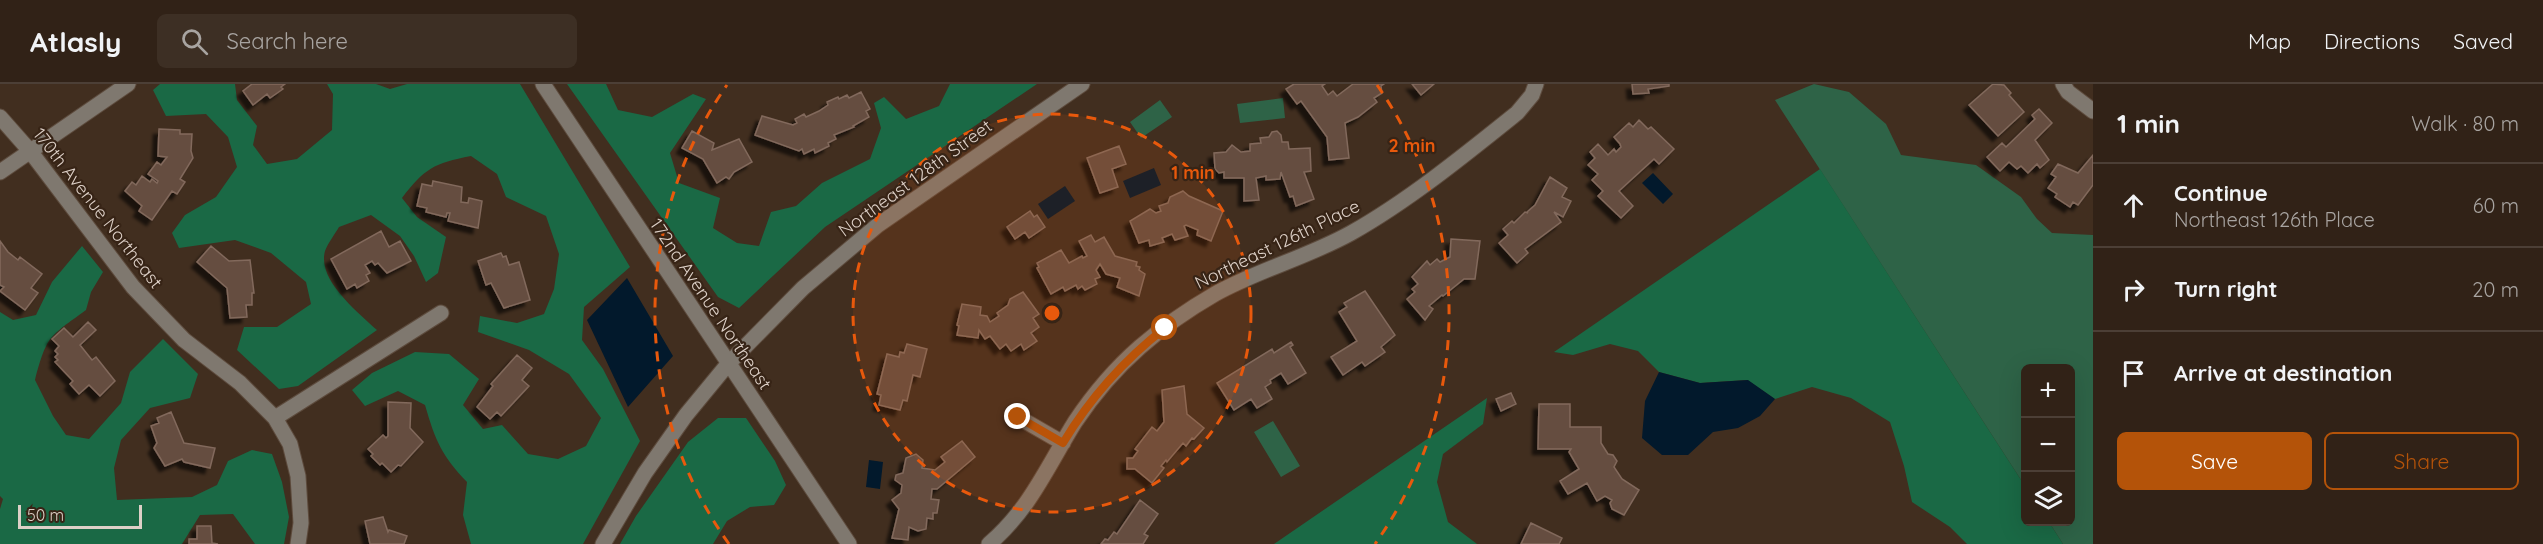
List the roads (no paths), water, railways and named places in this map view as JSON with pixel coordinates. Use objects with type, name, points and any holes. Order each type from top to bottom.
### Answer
[{"type":"street","points":[[0,172],[128,84]]},
{"type":"street","name":"172nd Avenue Northeast","points":[[543,84],[849,544]]},
{"type":"street","name":"Northeast 128th Street","points":[[603,544],[645,472],[728,364],[803,288],[878,225],[1082,84]]},
{"type":"street","name":"Northeast 126th Place","points":[[989,544],[1003,532],[1028,503],[1077,420],[1111,377],[1141,347],[1171,323],[1215,294],[1310,254],[1390,209],[1517,113],[1533,95],[1536,84]]},
{"type":"street","points":[[2063,84],[2068,92],[2093,111]]},
{"type":"street","name":"170th Avenue Northeast","points":[[0,117],[30,151],[133,287],[184,340],[240,383],[275,418],[290,444],[298,476],[302,523],[298,544]]},
{"type":"street","points":[[275,418],[441,313]]},
{"type":"street","points":[[1018,417],[1063,443]]},
{"type":"water","points":[[1154,168],[1161,185],[1130,198],[1123,181]]},
{"type":"water","points":[[1653,173],[1673,194],[1663,204],[1642,183]]},
{"type":"water","points":[[1065,186],[1075,201],[1048,219],[1038,204]]},
{"type":"water","points":[[627,278],[673,356],[628,407],[587,320]]},
{"type":"water","points":[[1659,372],[1700,383],[1748,380],[1775,399],[1760,416],[1738,428],[1713,432],[1688,455],[1662,455],[1642,438],[1645,401]]},
{"type":"water","points":[[869,460],[883,462],[880,489],[866,487]]}]
